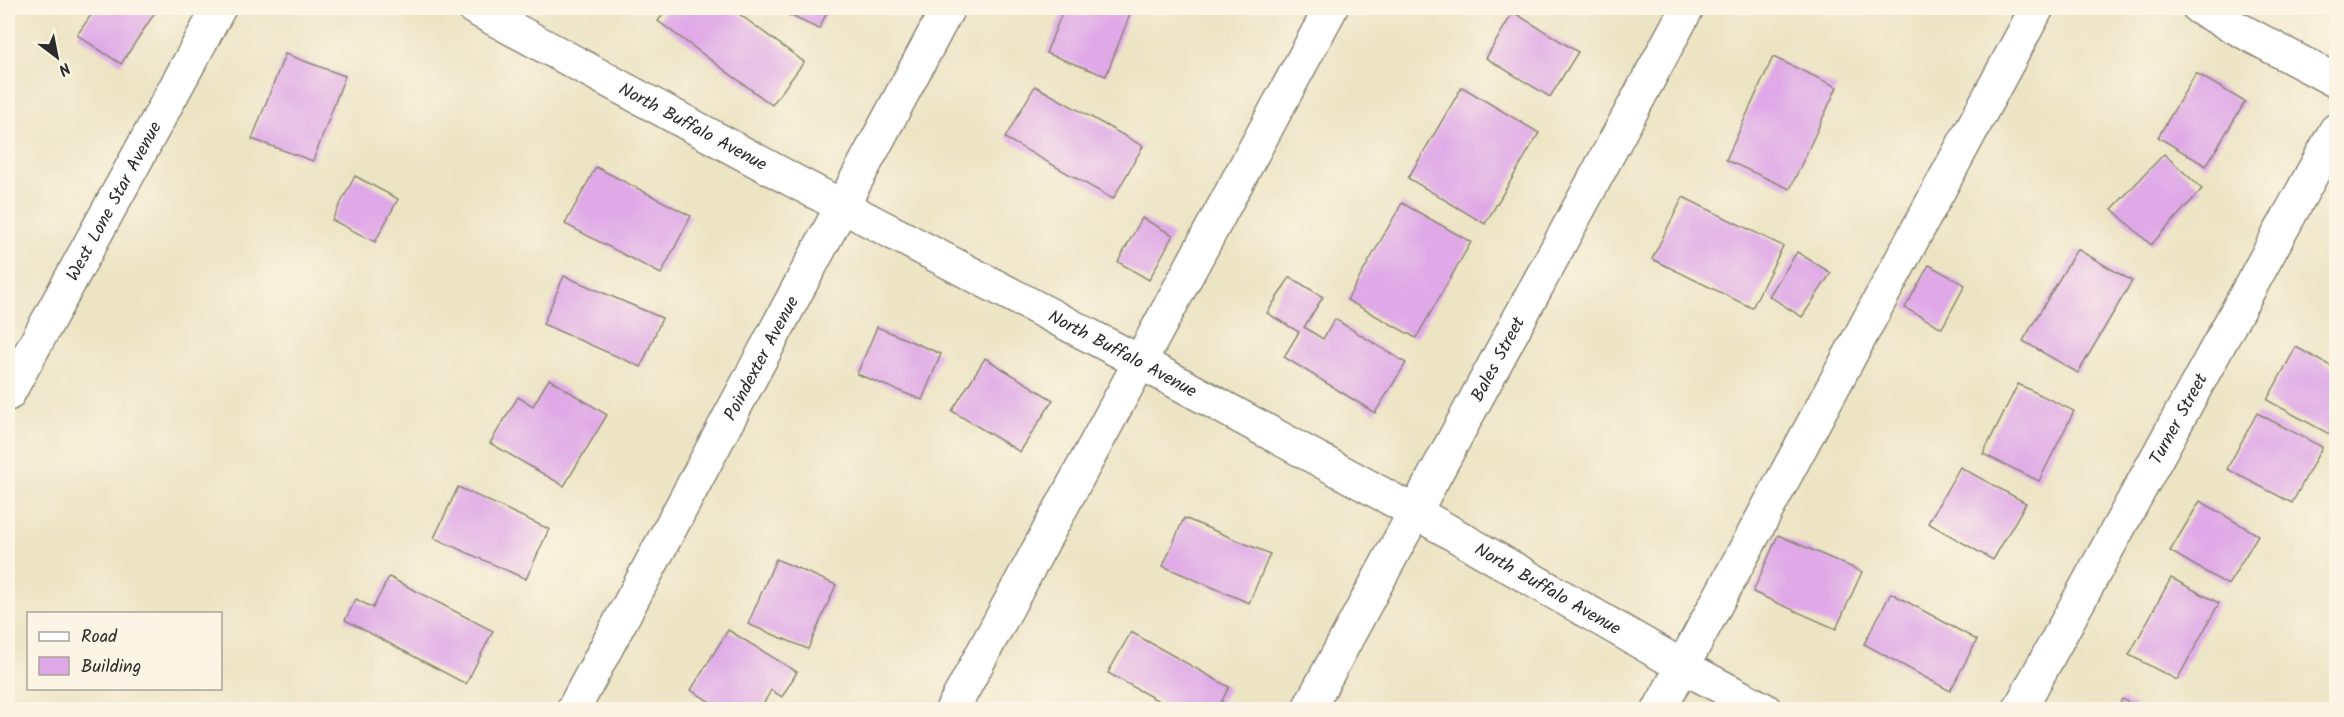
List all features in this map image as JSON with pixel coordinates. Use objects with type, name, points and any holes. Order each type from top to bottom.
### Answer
[{"type":"street","name":"West Lone Star Avenue","points":[[8,394],[219,8]]},
{"type":"street","name":"North Buffalo Avenue","points":[[474,8],[1140,362],[1415,512],[1682,666],[1765,710]]},
{"type":"street","name":"Poindexter Avenue","points":[[573,710],[948,8]]},
{"type":"street","points":[[952,710],[1331,8]]},
{"type":"street","name":"Bales Street","points":[[1308,710],[1688,8]]},
{"type":"street","points":[[1659,710],[2037,8]]},
{"type":"street","points":[[2199,8],[2337,81]]},
{"type":"street","name":"Turner Street","points":[[2019,710],[2337,130]]},
{"type":"building","points":[[96,8],[158,8],[121,64],[77,35]]},
{"type":"building","points":[[668,8],[731,8],[804,62],[772,105],[658,21]]},
{"type":"building","points":[[774,8],[829,8],[819,29]]},
{"type":"building","points":[[1064,8],[1132,9],[1106,76],[1046,53]]},
{"type":"building","points":[[1513,12],[1578,52],[1550,97],[1486,58]]},
{"type":"building","points":[[285,54],[345,76],[313,161],[252,139]]},
{"type":"building","points":[[1773,57],[1837,87],[1790,189],[1726,160]]},
{"type":"building","points":[[2196,73],[2245,102],[2206,166],[2158,137]]},
{"type":"building","points":[[1035,86],[1143,146],[1113,199],[1005,138]]},
{"type":"building","points":[[1462,87],[1539,133],[1485,224],[1408,178]]},
{"type":"building","points":[[2164,154],[2202,189],[2151,245],[2112,209]]},
{"type":"building","points":[[596,167],[691,216],[661,274],[565,224]]},
{"type":"building","points":[[355,176],[398,199],[375,242],[332,220]]},
{"type":"building","points":[[1683,197],[1783,246],[1752,308],[1652,259]]},
{"type":"building","points":[[1402,203],[1471,242],[1416,338],[1347,300]]},
{"type":"building","points":[[1142,218],[1173,235],[1149,280],[1118,262]]},
{"type":"building","points":[[2077,249],[2132,281],[2078,373],[2023,341]]},
{"type":"building","points":[[1797,252],[1831,273],[1802,317],[1769,296]]},
{"type":"building","points":[[1929,265],[1965,285],[1942,328],[1905,308]]},
{"type":"building","points":[[564,276],[662,318],[641,367],[543,324]]},
{"type":"building","points":[[1290,277],[1323,297],[1304,327],[1323,339],[1335,319],[1406,363],[1375,413],[1284,357],[1299,332],[1267,313]]},
{"type":"building","points":[[877,327],[941,354],[922,400],[857,374]]},
{"type":"building","points":[[2296,347],[2336,369],[2336,421],[2329,434],[2267,400]]},
{"type":"building","points":[[985,358],[1053,400],[1020,452],[952,411]]},
{"type":"building","points":[[549,379],[607,415],[564,486],[490,443],[518,397],[533,406]]},
{"type":"building","points":[[2018,384],[2074,411],[2039,481],[1983,454]]},
{"type":"building","points":[[2257,413],[2322,447],[2292,503],[2227,469]]},
{"type":"building","points":[[1960,467],[2026,503],[1993,560],[1928,523]]},
{"type":"building","points":[[458,487],[549,529],[526,579],[434,538]]},
{"type":"building","points":[[2200,501],[2258,535],[2228,585],[2170,551]]},
{"type":"building","points":[[1184,518],[1270,554],[1249,603],[1163,566]]},
{"type":"building","points":[[1778,535],[1862,572],[1836,629],[1753,592]]},
{"type":"building","points":[[776,559],[836,585],[808,649],[748,624]]},
{"type":"building","points":[[389,577],[493,631],[466,684],[345,620],[356,599],[373,608]]},
{"type":"building","points":[[2171,578],[2219,603],[2177,680],[2129,655]]},
{"type":"building","points":[[1891,593],[1977,640],[1950,691],[1864,644]]},
{"type":"building","points":[[728,630],[797,672],[782,697],[771,690],[760,710],[723,710],[691,690]]},
{"type":"building","points":[[1131,632],[1229,687],[1217,710],[1175,710],[1108,673]]},
{"type":"building","points":[[2122,699],[2143,710],[2117,710]]}]
